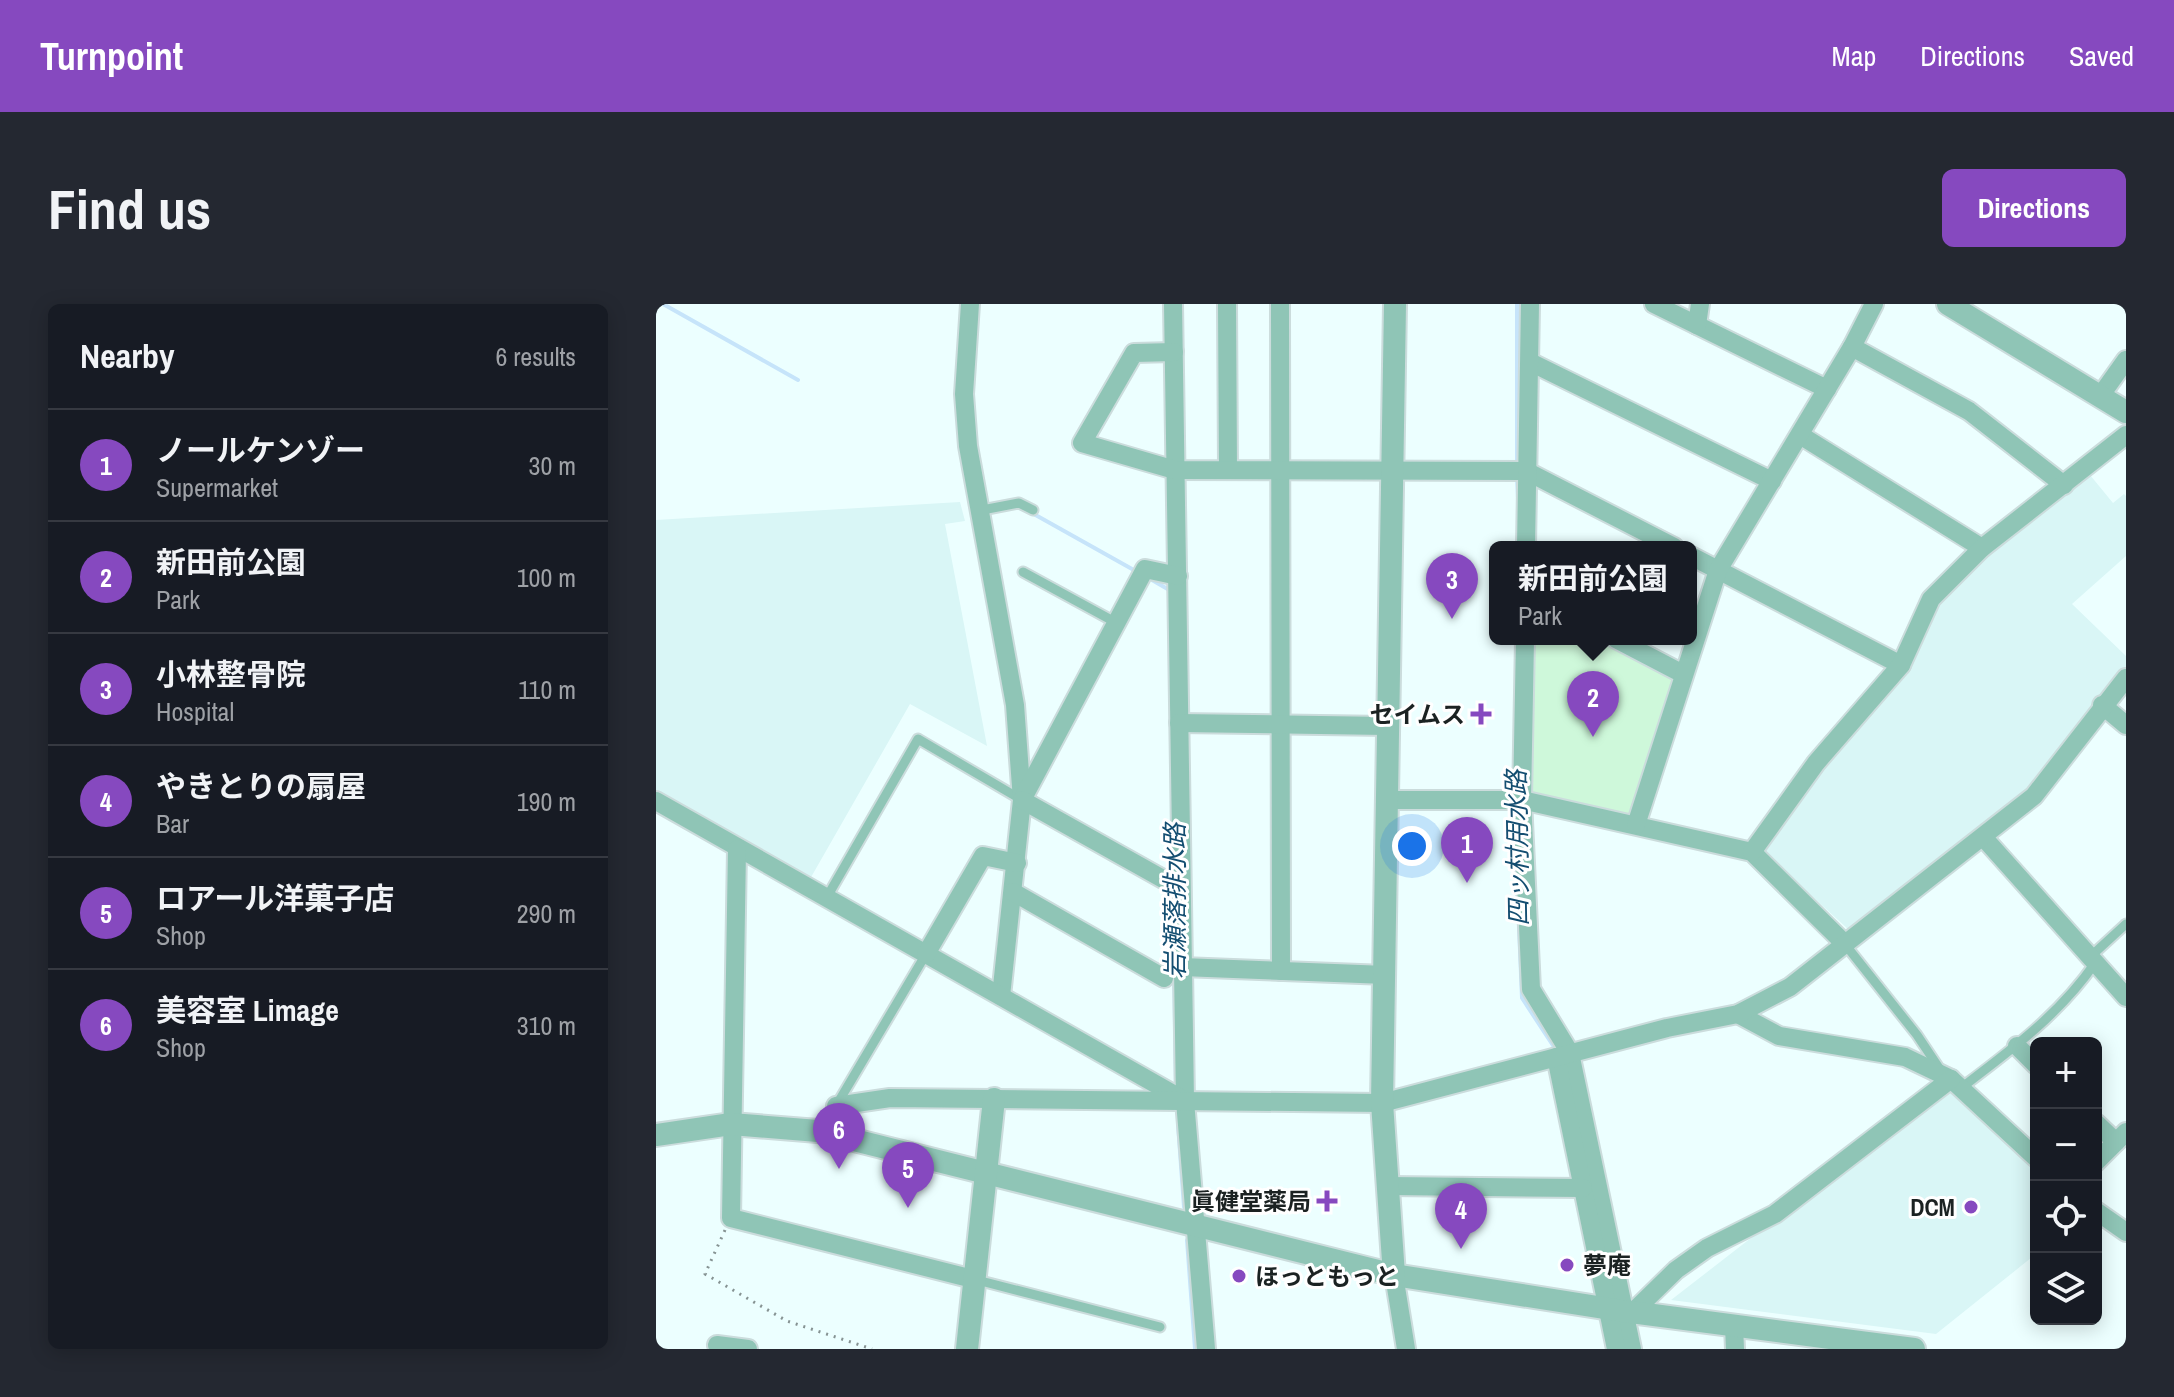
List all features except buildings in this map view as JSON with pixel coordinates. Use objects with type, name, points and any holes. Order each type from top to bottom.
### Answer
[{"type":"street","points":[[970,304],[964,394],[977,511],[1015,705],[1022,800],[1001,996]]},
{"type":"street","points":[[1173,304],[1185,1101],[1193,1224],[1206,1349]]},
{"type":"street","points":[[1227,304],[1228,469]]},
{"type":"street","points":[[1280,304],[1281,971]]},
{"type":"street","points":[[1395,304],[1382,1103],[1394,1275],[1406,1349]]},
{"type":"street","points":[[1526,541],[1530,304]]},
{"type":"street","points":[[1654,304],[1827,389]]},
{"type":"street","points":[[1697,325],[1700,304]]},
{"type":"street","points":[[1697,632],[1718,570],[1852,347],[1874,304]]},
{"type":"street","points":[[1948,304],[2126,412]]},
{"type":"street","points":[[1852,347],[1969,411],[2064,485]]},
{"type":"street","points":[[1174,352],[1134,353],[1082,443],[1175,470],[1526,471],[1662,541]]},
{"type":"street","points":[[2101,395],[2126,360]]},
{"type":"street","points":[[1530,362],[1772,481]]},
{"type":"street","points":[[1800,435],[1982,548]]},
{"type":"street","points":[[1752,852],[1816,763],[1901,665],[1931,599],[1982,548],[2126,435]]},
{"type":"street","points":[[1697,559],[1901,665]]},
{"type":"street","points":[[1022,800],[1145,569],[1178,576]]},
{"type":"street","points":[[1525,645],[1522,800],[1531,989],[1563,1055],[1621,1311],[1616,1349]]},
{"type":"street","points":[[1627,645],[1683,674]]},
{"type":"street","points":[[1636,825],[1693,645]]},
{"type":"street","points":[[836,1106],[890,1098],[1382,1103],[1563,1055],[1738,1014],[1790,987],[2034,796],[2126,678]]},
{"type":"street","points":[[2102,705],[2126,725]]},
{"type":"street","points":[[1179,723],[1387,726]]},
{"type":"street","points":[[1022,800],[1163,879]]},
{"type":"street","points":[[1387,800],[1522,800],[1752,852],[1844,943]]},
{"type":"street","points":[[656,801],[1185,1101]]},
{"type":"street","points":[[1984,838],[2126,997]]},
{"type":"street","points":[[737,849],[731,1218],[973,1279]]},
{"type":"street","points":[[926,954],[983,856],[1017,863]]},
{"type":"street","points":[[1013,892],[1164,978]]},
{"type":"street","points":[[1182,967],[1386,975]]},
{"type":"street","points":[[1738,1014],[1779,1036],[1905,1057],[1952,1081],[2030,1152]]},
{"type":"street","points":[[2017,1046],[2030,1059]]},
{"type":"street","points":[[1563,1055],[1583,1188],[1632,1349]]},
{"type":"street","points":[[1621,1311],[1707,1248],[1775,1214],[1952,1081]]},
{"type":"street","points":[[967,1349],[994,1099]]},
{"type":"street","points":[[656,1135],[731,1124],[768,1124],[818,1131],[1394,1275],[1837,1344],[1914,1349]]},
{"type":"street","points":[[2102,1126],[2121,1137],[2102,1156]]},
{"type":"street","points":[[1388,1186],[1583,1188]]},
{"type":"street","points":[[2102,1215],[2126,1232]]},
{"type":"street","points":[[1734,1326],[1735,1349]]},
{"type":"street","points":[[717,1345],[748,1349]]},
{"type":"lane","points":[[977,511],[1019,503],[1033,510]]},
{"type":"lane","points":[[1023,572],[1115,622]]},
{"type":"lane","points":[[827,897],[918,739],[1022,800]]},
{"type":"lane","points":[[1844,943],[1952,1081],[2017,1046],[2077,990],[2093,960],[2126,924]]},
{"type":"lane","points":[[836,1106],[926,954]]},
{"type":"lane","points":[[973,1279],[1160,1327]]},
{"type":"path","points":[[731,1218],[705,1274],[787,1321],[872,1349]]},
{"type":"shaded area","points":[[2090,475],[2113,503],[2124,494],[2126,496],[2126,556],[2072,604],[2126,656],[2126,669],[2030,788],[1849,930],[1759,848],[1904,667],[1935,601],[1984,550]]},
{"type":"shaded area","points":[[960,502],[965,521],[945,524],[987,746],[910,704],[810,879],[656,792],[656,520]]},
{"type":"shaded area","points":[[1950,1084],[2030,1157],[2030,1259],[1936,1334],[1671,1300]]},
{"type":"green space","points":[[1525,645],[1627,645],[1683,674],[1636,825],[1522,800]]},
{"type":"waterway","name":"岩瀬落排水路","points":[[663,304],[798,380]]},
{"type":"waterway","name":"四ッ村用水路","points":[[1517,304],[1517,466]]},
{"type":"waterway","name":"四ッ村用水路","points":[[1517,478],[1518,498]]},
{"type":"waterway","name":"岩瀬落排水路","points":[[1032,513],[1132,569]]},
{"type":"waterway","name":"岩瀬落排水路","points":[[1152,580],[1171,591]]},
{"type":"waterway","name":"四ッ村用水路","points":[[1514,809],[1522,998],[1554,1047]]},
{"type":"waterway","name":"岩瀬落排水路","points":[[1173,904],[1176,1087]]},
{"type":"waterway","name":"岩瀬落排水路","points":[[1178,1124],[1184,1207]]},
{"type":"waterway","name":"岩瀬落排水路","points":[[1187,1240],[1195,1349]]},
{"type":"place","name":"小林整骨院","points":[[1452,619]]},
{"type":"place","name":"セイムス","points":[[1481,714]]},
{"type":"place","name":"新田前公園","points":[[1593,737]]},
{"type":"place","name":"ノールケンゾー","points":[[1467,883]]},
{"type":"place","name":"美容室 Limage","points":[[839,1169]]},
{"type":"place","name":"眞健堂薬局","points":[[1327,1201]]},
{"type":"place","name":"DCM","points":[[1971,1207]]},
{"type":"place","name":"ロアール洋菓子店","points":[[908,1208]]},
{"type":"place","name":"やきとりの扇屋","points":[[1461,1249]]},
{"type":"place","name":"夢庵","points":[[1567,1265]]},
{"type":"place","name":"ほっともっと","points":[[1239,1276]]}]
